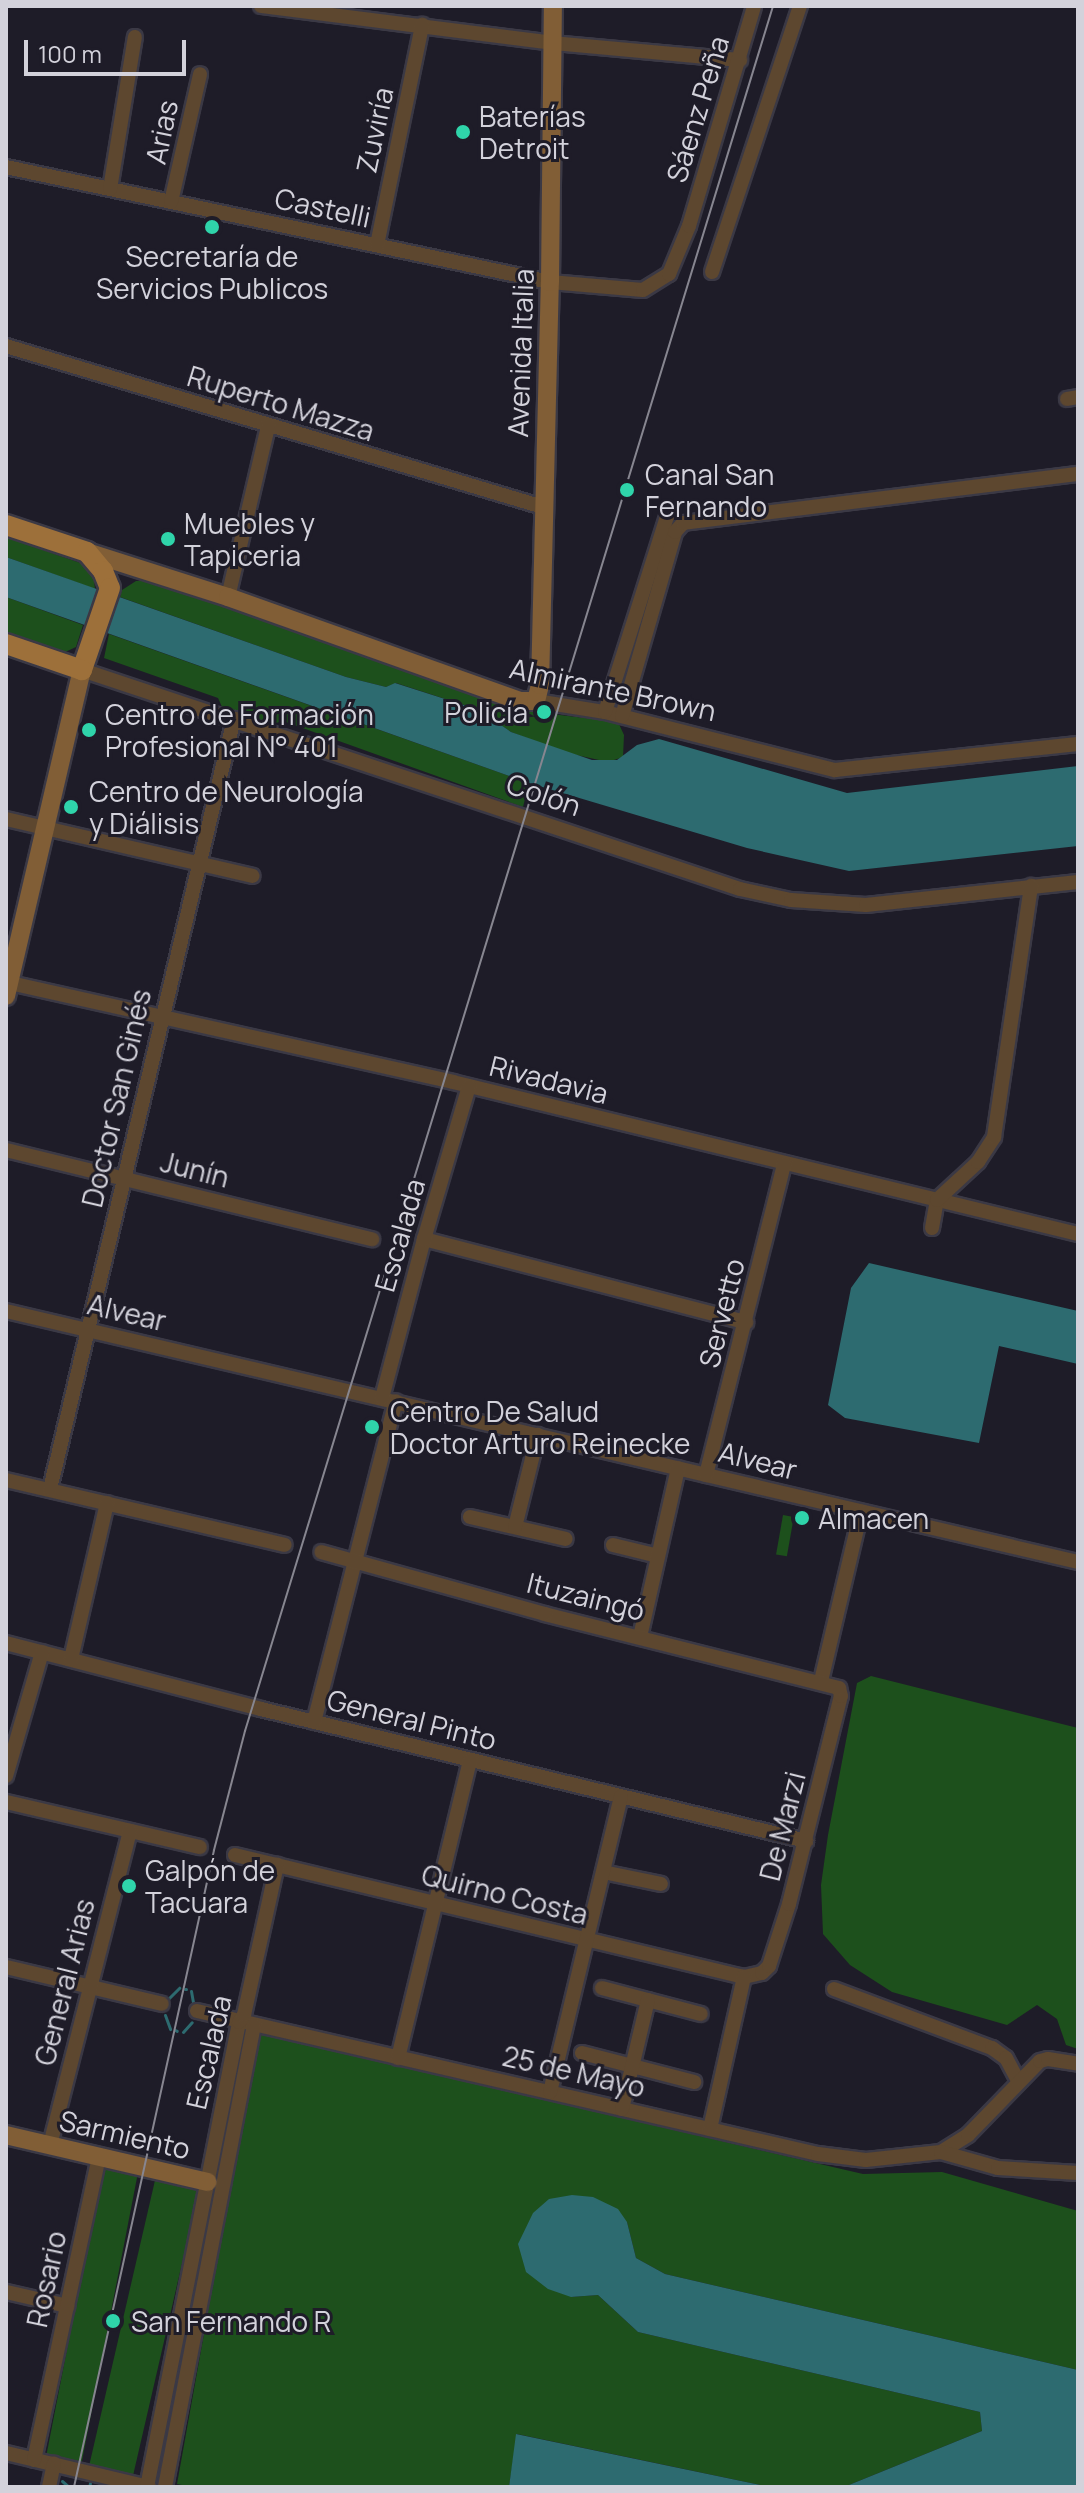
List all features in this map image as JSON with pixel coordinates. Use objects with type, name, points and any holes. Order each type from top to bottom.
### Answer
[{"type":"main road","name":"Almirante Brown","points":[[6,525],[87,552]]},
{"type":"main road","points":[[82,670],[110,588],[103,571],[87,552]]},
{"type":"main road","name":"Colón","points":[[6,644],[82,670]]},
{"type":"street","points":[[261,6],[553,43],[740,60]]},
{"type":"street","name":"Avenida Italia","points":[[536,701],[540,685],[550,282],[553,6]]},
{"type":"street","name":"Sáenz Peña","points":[[630,292],[656,285],[669,274],[689,226],[754,6]]},
{"type":"street","points":[[712,272],[800,6]]},
{"type":"street","name":"Zuviría","points":[[377,245],[422,25]]},
{"type":"street","points":[[110,189],[135,37]]},
{"type":"street","name":"Arias","points":[[171,202],[200,74]]},
{"type":"street","name":"Castelli","points":[[6,167],[550,282],[630,292]]},
{"type":"street","name":"Ruperto Mazza","points":[[6,346],[543,507]]},
{"type":"street","points":[[228,597],[268,427]]},
{"type":"street","points":[[622,716],[675,532],[683,523],[1078,474]]},
{"type":"street","points":[[605,712],[667,517]]},
{"type":"street","name":"Almirante Brown","points":[[87,552],[228,597],[520,701],[605,712],[835,770],[1078,744]]},
{"type":"street","points":[[110,588],[128,576],[151,572]]},
{"type":"street","points":[[7,987],[82,670]]},
{"type":"street","name":"Colón","points":[[82,670],[740,889],[791,900],[866,905],[1078,882]]},
{"type":"street","name":"Doctor San Ginés","points":[[50,1489],[234,719]]},
{"type":"street","points":[[6,819],[253,876]]},
{"type":"street","points":[[932,1228],[937,1200],[978,1162],[994,1137],[1031,886]]},
{"type":"street","name":"Rivadavia","points":[[7,987],[469,1086],[1078,1234]]},
{"type":"street","name":"Escalada","points":[[314,1722],[356,1562],[424,1239],[469,1086]]},
{"type":"street","name":"Junín","points":[[6,1150],[372,1239]]},
{"type":"street","name":"Servetto","points":[[706,1475],[784,1164]]},
{"type":"street","points":[[424,1239],[746,1322]]},
{"type":"street","name":"Alvear","points":[[6,1311],[1078,1562]]},
{"type":"street","points":[[515,1527],[538,1435]]},
{"type":"street","points":[[640,1637],[678,1468]]},
{"type":"street","points":[[6,1480],[285,1545]]},
{"type":"street","points":[[71,1659],[107,1503]]},
{"type":"street","points":[[821,1681],[861,1512]]},
{"type":"street","points":[[470,1517],[566,1539]]},
{"type":"street","points":[[613,1545],[658,1556]]},
{"type":"street","name":"Ituzaingó","points":[[321,1552],[839,1688]]},
{"type":"street","name":"General Pinto","points":[[6,1643],[314,1722],[806,1841]]},
{"type":"street","points":[[6,1776],[42,1652]]},
{"type":"street","name":"De Marzi","points":[[762,1973],[769,1966],[806,1841],[841,1696],[839,1688]]},
{"type":"street","points":[[398,2058],[470,1760]]},
{"type":"street","points":[[550,2092],[621,1796]]},
{"type":"street","points":[[6,1802],[200,1847]]},
{"type":"street","name":"General Arias","points":[[50,2145],[88,1986],[130,1831]]},
{"type":"street","name":"Quirno Costa","points":[[235,1855],[744,1977],[762,1973]]},
{"type":"street","name":"Escalada","points":[[165,2487],[220,2185],[239,2022],[244,2015],[277,1865]]},
{"type":"street","points":[[603,1872],[661,1884]]},
{"type":"street","points":[[6,1967],[162,2004]]},
{"type":"street","points":[[710,2129],[744,1977]]},
{"type":"street","points":[[602,1988],[701,2014]]},
{"type":"street","points":[[834,1989],[992,2048],[1006,2058],[1018,2081]]},
{"type":"street","points":[[622,2109],[648,2000]]},
{"type":"street","name":"25 de Mayo","points":[[197,2011],[854,2159],[917,2157],[941,2152]]},
{"type":"street","name":"Escalada","points":[[148,2487],[220,2185],[254,2025]]},
{"type":"street","points":[[582,2053],[694,2082]]},
{"type":"street","points":[[941,2152],[968,2135],[1040,2061],[1048,2059],[1078,2064]]},
{"type":"street","name":"Sarmiento","points":[[6,2135],[220,2185]]},
{"type":"street","points":[[941,2152],[998,2168],[1078,2173]]},
{"type":"street","name":"Rosario","points":[[34,2460],[99,2157]]},
{"type":"street","points":[[6,2292],[67,2306]]},
{"type":"street","points":[[6,2453],[148,2487]]},
{"type":"street","points":[[49,2487],[54,2464]]},
{"type":"green space","points":[[6,537],[89,566],[93,571],[95,589],[6,557]]},
{"type":"green space","points":[[136,581],[152,581],[518,710],[618,722],[624,735],[623,757],[608,762],[563,752],[511,732],[497,723],[495,715],[396,683],[386,687],[346,677],[120,597],[122,590]]},
{"type":"green space","points":[[6,597],[83,625],[76,647],[63,653],[6,633]]},
{"type":"green space","points":[[109,634],[529,783],[523,807],[283,721],[269,725],[223,709],[218,698],[104,658]]},
{"type":"green space","points":[[783,1515],[794,1517],[787,1556],[776,1554]]},
{"type":"green space","points":[[871,1676],[1078,1728],[1078,2049],[1066,2045],[1057,2019],[1037,2005],[1007,2025],[892,1992],[850,1965],[823,1934],[821,1885],[828,1835],[857,1683]]},
{"type":"green space","points":[[258,2033],[863,2174],[942,2172],[1078,2211],[1078,2370],[665,2274],[636,2258],[627,2222],[571,2297],[598,2295],[638,2332],[980,2412],[982,2431],[844,2487],[770,2487],[517,2434],[509,2487],[192,2487],[177,2484]]},
{"type":"green space","points":[[103,2164],[138,2171],[82,2461],[47,2455]]},
{"type":"green space","points":[[156,2176],[200,2186],[133,2476],[89,2465]]},
{"type":"shaded area","points":[[6,557],[346,677],[386,687],[395,683],[495,715],[498,723],[511,732],[592,760],[617,760],[637,745],[659,739],[847,793],[1078,766],[1078,846],[849,871],[747,848],[529,783],[6,597]]},
{"type":"shaded area","points":[[869,1263],[1078,1311],[1078,1364],[999,1346],[979,1443],[845,1418],[828,1405],[851,1288]]},
{"type":"shaded area","points":[[572,2195],[593,2197],[618,2209],[627,2222],[636,2258],[665,2274],[1078,2370],[1078,2487],[844,2487],[982,2431],[980,2412],[638,2332],[598,2295],[571,2297],[548,2289],[526,2272],[518,2244],[533,2213],[549,2199]]},
{"type":"shaded area","points":[[516,2434],[674,2467],[770,2487],[509,2487]]},
{"type":"waterway","points":[[168,1999],[179,1988]]},
{"type":"waterway","points":[[191,1991],[193,2002]]},
{"type":"waterway","points":[[165,2015],[170,2029]]},
{"type":"waterway","points":[[183,2032],[192,2022]]},
{"type":"waterway","points":[[62,2481],[69,2487]]},
{"type":"waterway","points":[[89,2487],[90,2483]]},
{"type":"tram line","points":[[74,2487],[214,1850],[245,1731],[773,6]]},
{"type":"place","name":"Baterías Detroit","points":[[463,132]]},
{"type":"place","name":"Secretaría de Servicios Publicos","points":[[212,227]]},
{"type":"place","name":"Canal San Fernando","points":[[627,490]]},
{"type":"place","name":"Muebles y Tapiceria","points":[[168,539]]},
{"type":"place","name":"Policía","points":[[544,712]]},
{"type":"place","name":"Centro de Formación Profesional N° 401","points":[[89,730]]},
{"type":"place","name":"Centro de Neurología y Diálisis","points":[[71,807]]},
{"type":"place","name":"Centro De Salud Doctor Arturo Reinecke","points":[[372,1427]]},
{"type":"place","name":"Almacen","points":[[802,1518]]},
{"type":"place","name":"Galpón de Tacuara","points":[[129,1886]]},
{"type":"place","name":"San Fernando R","points":[[113,2321]]}]
